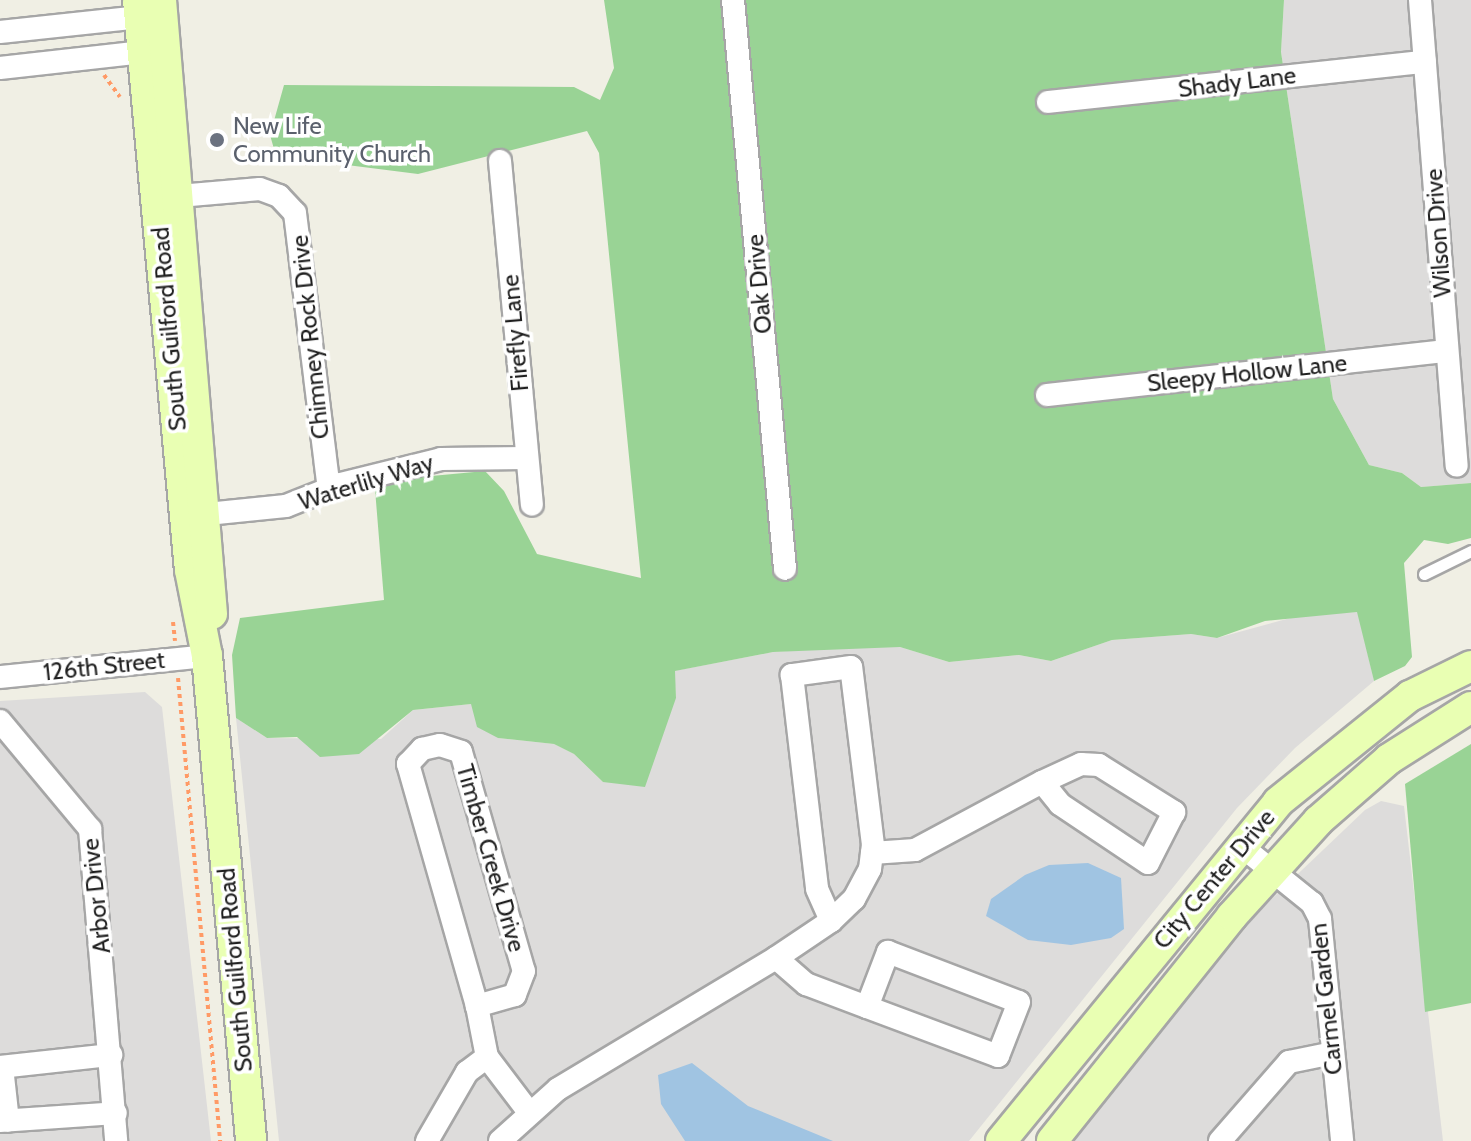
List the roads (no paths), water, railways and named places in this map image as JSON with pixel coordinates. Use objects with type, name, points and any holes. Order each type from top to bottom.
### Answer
[{"type":"main road","name":"South Guilford Road","points":[[150,8],[196,515],[213,625],[207,656],[251,1141]]},
{"type":"main road","name":"South Guilford Road","points":[[154,51],[179,196],[196,515]]},
{"type":"main road","name":"City Center Drive","points":[[1001,1141],[1278,802],[1340,747],[1410,696],[1471,666]]},
{"type":"main road","name":"City Center Drive","points":[[1052,1141],[1274,870],[1356,785],[1423,733],[1471,707]]},
{"type":"street","name":"Oak Drive","points":[[733,0],[785,569]]},
{"type":"street","name":"Wilson Drive","points":[[1420,0],[1457,466]]},
{"type":"street","points":[[0,32],[150,8]]},
{"type":"street","points":[[0,68],[154,51]]},
{"type":"street","name":"Shady Lane","points":[[1048,102],[1425,62]]},
{"type":"street","name":"Firefly Lane","points":[[500,161],[532,505]]},
{"type":"street","name":"Chimney Rock Drive","points":[[179,196],[260,189],[279,196],[295,213],[329,490]]},
{"type":"street","name":"Sleepy Hollow Lane","points":[[1047,395],[1447,351]]},
{"type":"street","name":"Waterlily Way","points":[[196,515],[286,506],[329,490],[441,459],[526,458]]},
{"type":"street","name":"126th Street","points":[[0,677],[207,656]]},
{"type":"street","points":[[500,1141],[528,1111],[831,921],[864,884],[872,853],[851,667],[792,675],[817,889],[831,921]]},
{"type":"street","name":"Arbor Drive","points":[[0,721],[88,824],[111,1055],[116,1141]]},
{"type":"street","name":"Timber Creek Drive","points":[[477,1006],[515,995],[524,971],[461,752],[440,745],[416,753],[408,764],[477,1006],[487,1057],[528,1111]]},
{"type":"street","points":[[872,853],[915,850],[1042,782],[1081,764],[1099,765],[1174,812],[1148,863],[1070,812],[1042,782]]},
{"type":"street","name":"Carmel Garden","points":[[1240,845],[1312,903],[1320,919],[1342,1141]]},
{"type":"street","points":[[776,958],[806,984],[867,1007],[998,1056],[1019,1002],[888,952],[867,1007]]},
{"type":"street","points":[[1220,1141],[1289,1062],[1333,1053]]},
{"type":"street","points":[[111,1055],[1,1067],[4,1121],[116,1113]]},
{"type":"street","points":[[427,1141],[467,1072],[487,1057]]},
{"type":"lane","points":[[1424,574],[1471,551]]},
{"type":"water","points":[[1088,863],[1121,878],[1124,929],[1111,938],[1071,945],[1028,940],[986,916],[991,899],[1025,875],[1049,865]]},
{"type":"water","points":[[692,1063],[748,1106],[833,1141],[685,1141],[661,1104],[658,1075]]},
{"type":"place","name":"New Life Community Church","points":[[217,140]]}]
